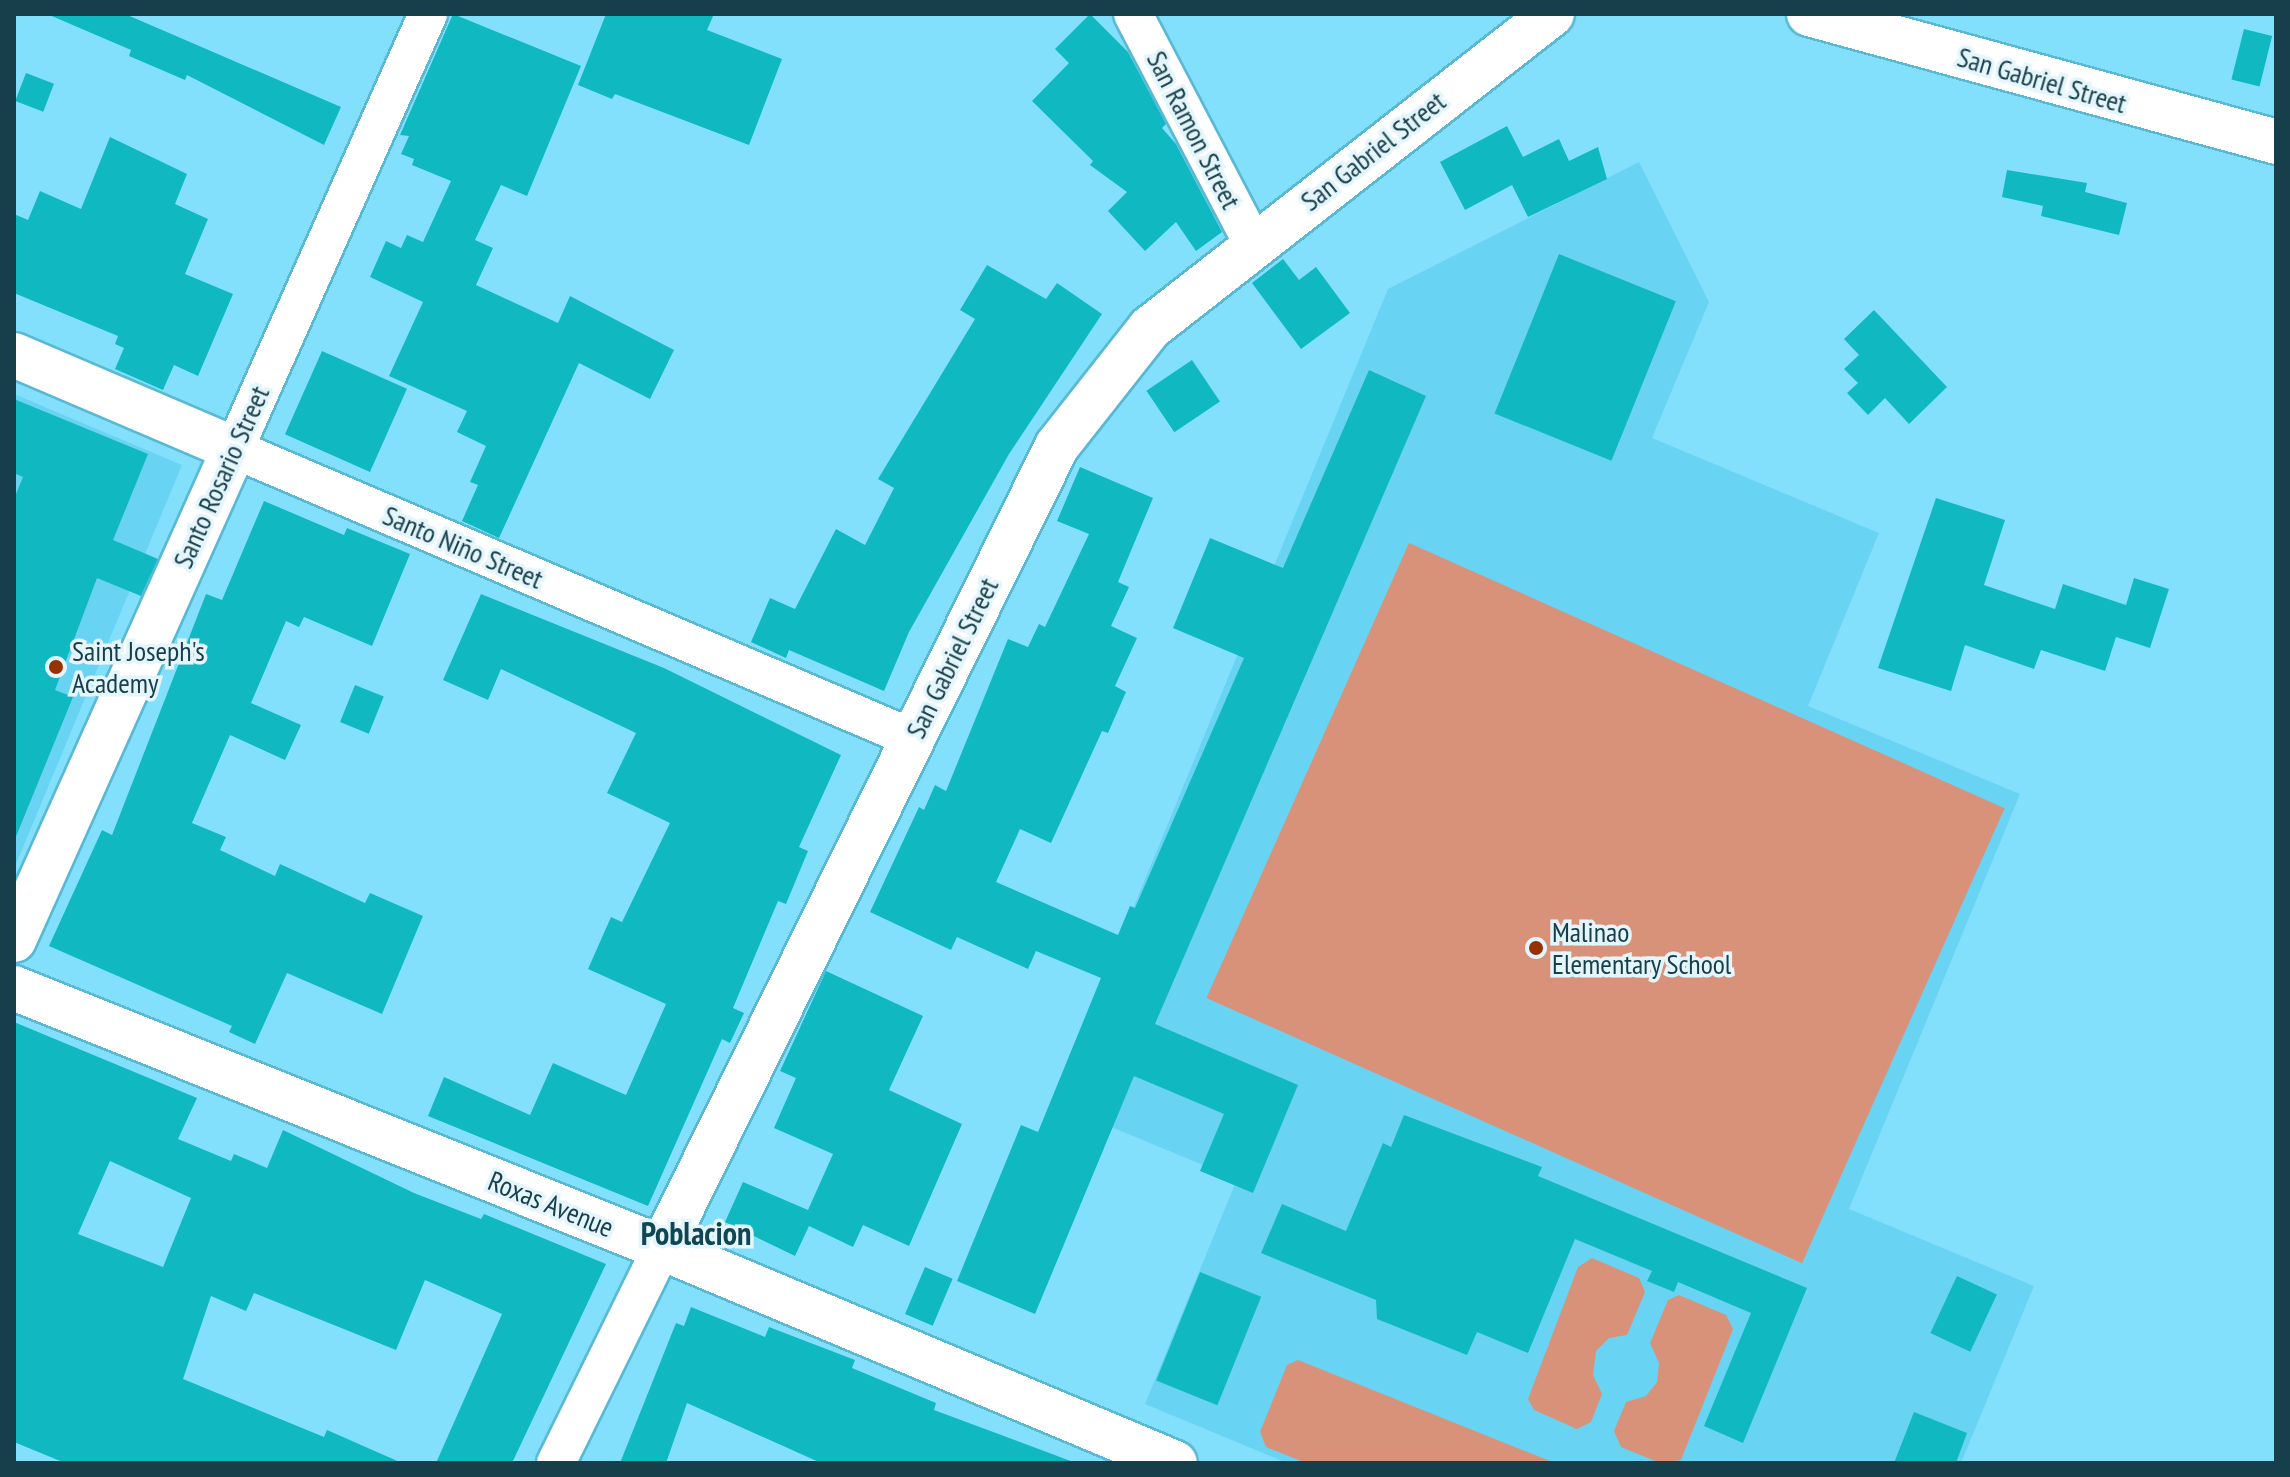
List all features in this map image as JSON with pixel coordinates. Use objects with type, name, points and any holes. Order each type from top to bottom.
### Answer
[{"type":"street","name":"Santo Rosario Street","points":[[14,940],[428,14]]},
{"type":"street","name":"San Ramon Street","points":[[1133,14],[1254,245]]},
{"type":"street","name":"San Gabriel Street","points":[[556,1463],[1057,446],[1150,328],[1552,14]]},
{"type":"street","name":"San Gabriel Street","points":[[1809,14],[2276,142]]},
{"type":"street","name":"Santo Niño Street","points":[[14,355],[912,738]]},
{"type":"street","name":"Roxas Avenue","points":[[14,988],[662,1248],[1175,1463]]},
{"type":"shaded area","name":"Malinao Elementary School","points":[[1639,162],[1709,302],[1652,438],[1879,533],[1808,706],[2020,794],[1849,1209],[2034,1286],[1961,1463],[1287,1463],[1145,1404],[1237,1179],[1053,1103],[1388,289]]},
{"type":"shaded area","name":"Saint Joseph's Academy","points":[[14,394],[182,465],[14,869]]},
{"type":"shaded area","points":[[1409,543],[2005,808],[1802,1263],[1206,998]]},
{"type":"shaded area","points":[[1592,1258],[1639,1278],[1645,1292],[1627,1335],[1609,1338],[1596,1351],[1593,1375],[1602,1394],[1591,1422],[1577,1429],[1534,1410],[1528,1399],[1578,1267]]},
{"type":"shaded area","points":[[1679,1295],[1726,1315],[1733,1329],[1681,1460],[1660,1463],[1621,1447],[1614,1431],[1626,1402],[1646,1396],[1657,1382],[1659,1363],[1650,1343],[1668,1300]]},
{"type":"shaded area","points":[[1298,1360],[1555,1463],[1306,1463],[1266,1447],[1260,1432],[1287,1365]]},
{"type":"building","points":[[47,14],[125,14],[341,107],[324,145],[187,75],[185,80],[129,56],[131,50]]},
{"type":"building","points":[[453,14],[581,66],[527,196],[501,185],[475,240],[493,248],[476,285],[558,323],[570,296],[674,350],[650,399],[579,363],[499,538],[462,521],[478,485],[470,482],[486,446],[457,432],[467,411],[389,376],[423,302],[370,277],[386,241],[401,248],[407,235],[423,242],[451,181],[412,165],[414,159],[401,154],[409,136],[400,135]]},
{"type":"building","points":[[606,14],[714,14],[707,30],[782,59],[749,145],[615,94],[612,99],[578,85]]},
{"type":"building","points":[[1090,14],[1128,52],[1166,124],[1162,128],[1176,144],[1222,232],[1196,251],[1176,222],[1145,251],[1108,211],[1127,192],[1090,165],[1093,161],[1032,101],[1069,63],[1055,49]]},
{"type":"building","points":[[2244,29],[2272,36],[2260,86],[2231,79]]},
{"type":"building","points":[[26,73],[54,84],[43,112],[15,101]]},
{"type":"building","points":[[1507,126],[1523,157],[1559,139],[1569,161],[1598,147],[1607,179],[1528,217],[1512,185],[1465,210],[1440,162]]},
{"type":"building","points":[[110,137],[187,174],[175,204],[208,219],[185,274],[233,294],[198,376],[174,365],[163,390],[115,369],[124,348],[115,344],[118,336],[14,293],[14,214],[28,220],[40,191],[81,209]]},
{"type":"building","points":[[2007,170],[2087,183],[2085,192],[2127,203],[2119,235],[2041,216],[2043,206],[2002,197]]},
{"type":"building","points":[[1559,254],[1676,301],[1611,461],[1495,413]]},
{"type":"building","points":[[1283,259],[1299,280],[1316,267],[1350,313],[1301,349],[1252,283]]},
{"type":"building","points":[[987,265],[1046,299],[1057,283],[1102,314],[1009,454],[909,632],[884,691],[789,650],[786,658],[751,642],[770,598],[795,609],[836,529],[865,545],[894,488],[878,479],[975,319],[960,310]]},
{"type":"building","points":[[1874,310],[1947,387],[1909,424],[1885,398],[1868,415],[1847,393],[1858,383],[1844,369],[1859,355],[1844,339]]},
{"type":"building","points":[[322,351],[407,389],[370,472],[285,434]]},
{"type":"building","points":[[1192,360],[1220,401],[1174,432],[1146,391]]},
{"type":"building","points":[[1369,370],[1426,396],[1155,1024],[1298,1085],[1253,1193],[1200,1171],[1224,1114],[1134,1076],[1035,1314],[957,1281],[1021,1125],[1038,1132],[1101,978],[1036,951],[1028,969],[957,937],[951,950],[870,912],[919,807],[924,810],[935,785],[946,791],[1008,639],[1028,647],[1039,624],[1045,627],[1089,534],[1057,521],[1080,467],[1153,498],[1118,582],[1129,587],[1111,626],[1137,638],[1115,686],[1126,692],[1108,733],[1102,731],[1051,843],[1020,829],[996,882],[1118,935],[1130,906],[1135,908],[1244,658],[1173,628],[1210,538],[1283,568]]},
{"type":"building","name":"Saint Joseph's Academy","points":[[14,399],[148,454],[113,540],[158,559],[141,596],[97,578],[55,690],[73,697],[15,839],[14,499],[23,477],[14,473]]},
{"type":"building","points":[[1936,498],[2005,520],[1984,585],[2055,609],[2063,584],[2126,605],[2134,578],[2169,589],[2150,648],[2116,637],[2105,671],[2041,650],[2034,669],[1965,645],[1951,691],[1878,668]]},
{"type":"building","points":[[264,501],[344,535],[347,528],[410,554],[372,646],[304,617],[299,627],[286,621],[251,703],[301,725],[285,760],[230,735],[192,823],[226,837],[220,850],[275,876],[280,864],[365,903],[370,893],[423,916],[382,1014],[287,973],[255,1044],[229,1032],[232,1026],[49,946],[102,830],[112,835],[206,594],[222,600]]},
{"type":"building","points":[[481,594],[664,668],[841,755],[799,847],[808,851],[786,904],[778,901],[733,1008],[744,1013],[730,1043],[722,1039],[648,1206],[428,1116],[444,1077],[530,1115],[553,1063],[626,1095],[666,1004],[588,969],[611,917],[622,922],[670,823],[607,793],[636,733],[501,669],[488,700],[443,680]]},
{"type":"building","points":[[355,685],[384,697],[369,734],[340,722]]},
{"type":"building","points":[[826,971],[923,1016],[889,1090],[962,1124],[909,1246],[863,1225],[853,1247],[809,1226],[795,1256],[725,1222],[743,1182],[808,1210],[833,1154],[774,1128],[796,1078],[780,1071]]},
{"type":"building","points":[[14,1022],[197,1098],[178,1139],[231,1161],[234,1154],[267,1168],[283,1130],[414,1193],[481,1219],[484,1214],[606,1264],[512,1463],[436,1463],[502,1314],[425,1280],[396,1350],[254,1293],[246,1311],[211,1296],[183,1379],[324,1437],[327,1430],[402,1463],[65,1463],[14,1442]],"holes":[[[110,1161],[191,1198],[163,1267],[78,1234]]]},
{"type":"building","points":[[1404,1115],[1542,1167],[1538,1176],[1807,1288],[1743,1443],[1704,1426],[1751,1313],[1678,1282],[1674,1292],[1647,1281],[1652,1271],[1575,1239],[1528,1353],[1477,1332],[1467,1355],[1377,1319],[1376,1300],[1261,1253],[1282,1204],[1346,1231],[1383,1143],[1391,1147]]},
{"type":"building","points":[[925,1267],[953,1279],[933,1326],[905,1314]]},
{"type":"building","points":[[1200,1272],[1261,1297],[1217,1405],[1156,1380]]},
{"type":"building","points":[[1957,1276],[1997,1295],[1970,1352],[1930,1333]]},
{"type":"building","points":[[691,1307],[765,1337],[769,1327],[855,1360],[852,1368],[936,1403],[934,1410],[1076,1463],[821,1463],[687,1403],[666,1463],[620,1463],[676,1323],[684,1326]]},
{"type":"building","points":[[1914,1412],[1967,1433],[1956,1463],[1894,1463]]},
{"type":"place","name":"Saint Joseph's Academy","points":[[56,667]]},
{"type":"place","name":"Malinao Elementary School","points":[[1536,948]]},
{"type":"district","name":"Poblacion","points":[[696,1233]]}]
